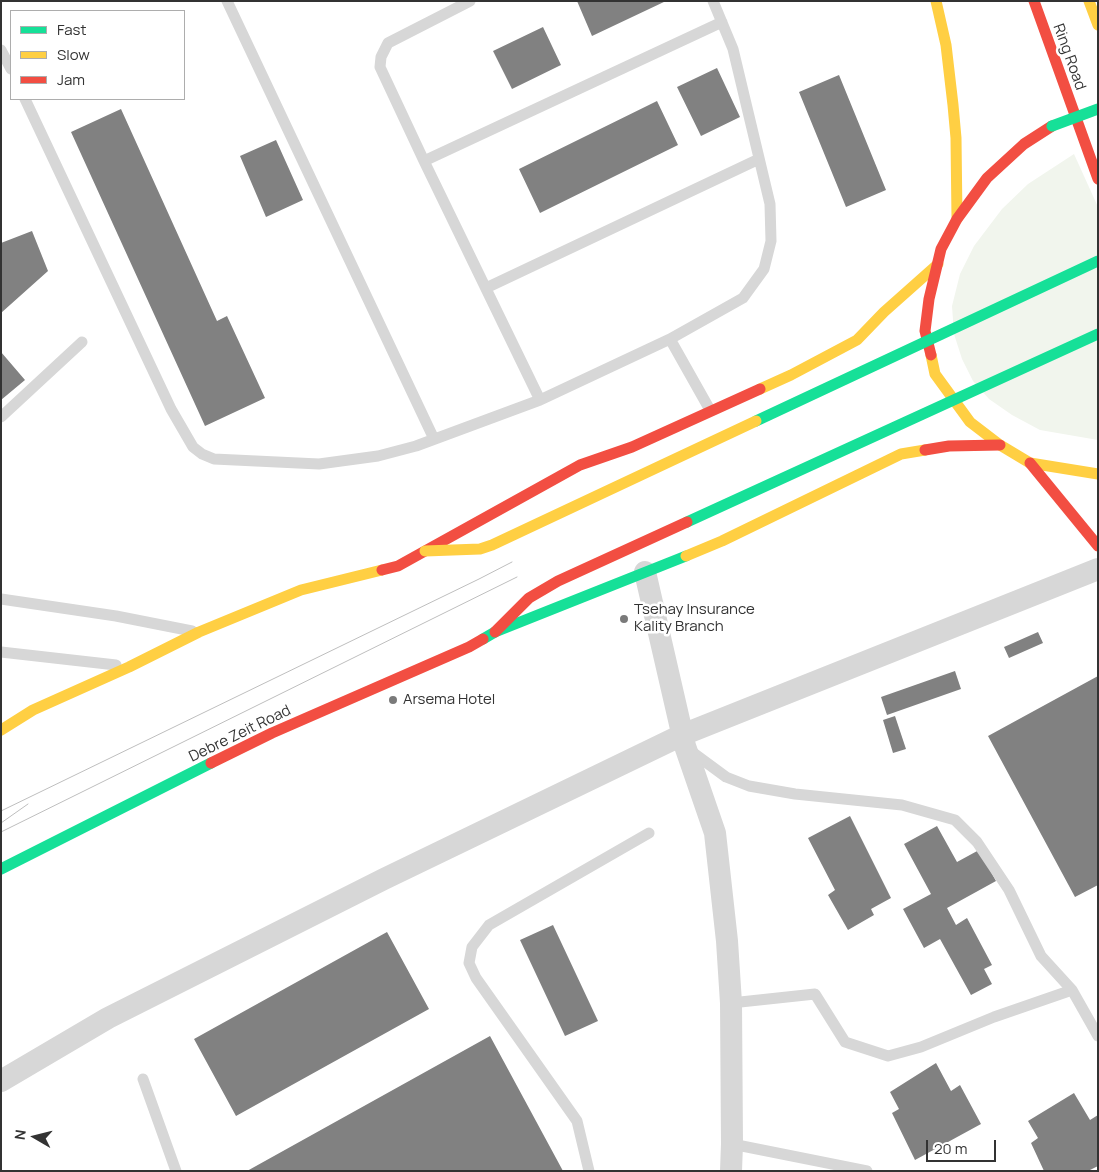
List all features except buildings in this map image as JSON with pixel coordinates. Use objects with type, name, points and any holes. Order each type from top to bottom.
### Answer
[{"type":"main road","points":[[936,1],[946,45],[953,105],[956,138],[957,219]]},
{"type":"main road","name":"Ring Road","points":[[1034,1],[1098,179]]},
{"type":"main road","points":[[1089,1],[1098,25]]},
{"type":"main road","points":[[1098,109],[1052,126],[1024,144],[987,178],[957,219],[941,249],[929,299],[925,331],[935,374],[970,422],[1000,445],[1030,463],[1098,546]]},
{"type":"main road","points":[[426,552],[480,549],[492,545],[1098,261]]},
{"type":"main road","points":[[1,730],[33,710],[129,667],[199,632],[301,590],[398,566],[580,465],[632,446],[791,375],[857,340],[884,312],[938,264]]},
{"type":"main road","points":[[495,632],[529,598],[558,581],[1098,334]]},
{"type":"main road","points":[[495,632],[722,541],[902,454],[949,446],[1000,445]]},
{"type":"main road","points":[[1030,463],[1098,474]]},
{"type":"main road","name":"Debre Zeit Road","points":[[1,870],[272,733],[469,647],[495,632]]},
{"type":"street","points":[[1,1081],[108,1018],[384,879],[684,741],[1098,569]]},
{"type":"street","points":[[645,572],[684,741],[715,833],[727,941],[731,1003],[731,1171]]},
{"type":"lane","points":[[227,1],[434,439]]},
{"type":"lane","points":[[470,1],[388,43],[381,57],[380,67],[540,400]]},
{"type":"lane","points":[[25,100],[171,409],[193,446],[202,454],[214,459],[319,464],[378,456],[434,439],[540,400],[670,339],[744,298],[764,269],[771,241],[770,204],[733,49],[714,1]]},
{"type":"lane","points":[[424,161],[722,22]]},
{"type":"lane","points":[[1,50],[10,67]]},
{"type":"lane","points":[[486,288],[759,159]]},
{"type":"lane","points":[[670,339],[710,410]]},
{"type":"lane","points":[[1,417],[82,342]]},
{"type":"lane","points":[[1,599],[116,616],[199,632]]},
{"type":"lane","points":[[1,652],[129,667]]},
{"type":"lane","points":[[684,741],[726,777],[749,786],[796,794],[902,805],[955,820],[977,842],[1009,890],[1041,956],[1072,990],[1098,1036]]},
{"type":"lane","points":[[589,1171],[577,1121],[476,978],[469,963],[472,947],[489,925],[650,833]]},
{"type":"lane","points":[[731,1003],[816,994],[845,1042],[888,1056],[921,1047],[994,1017],[1072,990]]},
{"type":"lane","points":[[143,1079],[176,1171]]},
{"type":"lane","points":[[732,1144],[867,1171]]},
{"type":"shaded area","points":[[1074,154],[1098,207],[1098,440],[1040,430],[1012,415],[989,399],[973,381],[962,359],[954,334],[952,306],[960,274],[974,246],[1002,209],[1028,184]]},
{"type":"tram line","points":[[1,811],[512,562]]},
{"type":"tram line","points":[[1,832],[517,577]]},
{"type":"tram line","points":[[1,823],[28,804]]},
{"type":"traffic: fast","points":[[1052,126],[1098,109]]},
{"type":"traffic: fast","points":[[756,421],[1098,261]]},
{"type":"traffic: fast","points":[[687,522],[1098,334]]},
{"type":"traffic: fast","points":[[483,639],[495,632],[686,556]]},
{"type":"traffic: fast","points":[[1,869],[211,763]]},
{"type":"traffic: slow","points":[[936,1],[946,45],[953,105],[956,138],[957,219]]},
{"type":"traffic: slow","points":[[1089,1],[1098,25]]},
{"type":"traffic: slow","points":[[760,389],[857,340],[884,312],[938,264]]},
{"type":"traffic: slow","points":[[931,355],[935,374],[970,422],[1000,445],[1030,463],[1098,474]]},
{"type":"traffic: slow","points":[[425,551],[480,549],[492,545],[756,421]]},
{"type":"traffic: slow","points":[[686,556],[722,541],[901,454],[925,450]]},
{"type":"traffic: slow","points":[[1,730],[33,710],[129,667],[199,632],[301,590],[382,570]]},
{"type":"traffic: jam","points":[[1034,1],[1098,179]]},
{"type":"traffic: jam","points":[[931,355],[925,331],[929,299],[941,249],[957,219],[987,178],[1024,144],[1052,126]]},
{"type":"traffic: jam","points":[[382,570],[398,566],[580,465],[632,447],[760,389]]},
{"type":"traffic: jam","points":[[925,450],[949,446],[1000,445]]},
{"type":"traffic: jam","points":[[1030,463],[1098,546]]},
{"type":"traffic: jam","points":[[495,632],[529,598],[558,581],[687,522]]},
{"type":"traffic: jam","points":[[211,763],[272,733],[469,647],[483,639]]},
{"type":"place","name":"Tsehay Insurance Kality Branch","points":[[624,619]]},
{"type":"place","name":"Arsema Hotel","points":[[393,700]]}]
